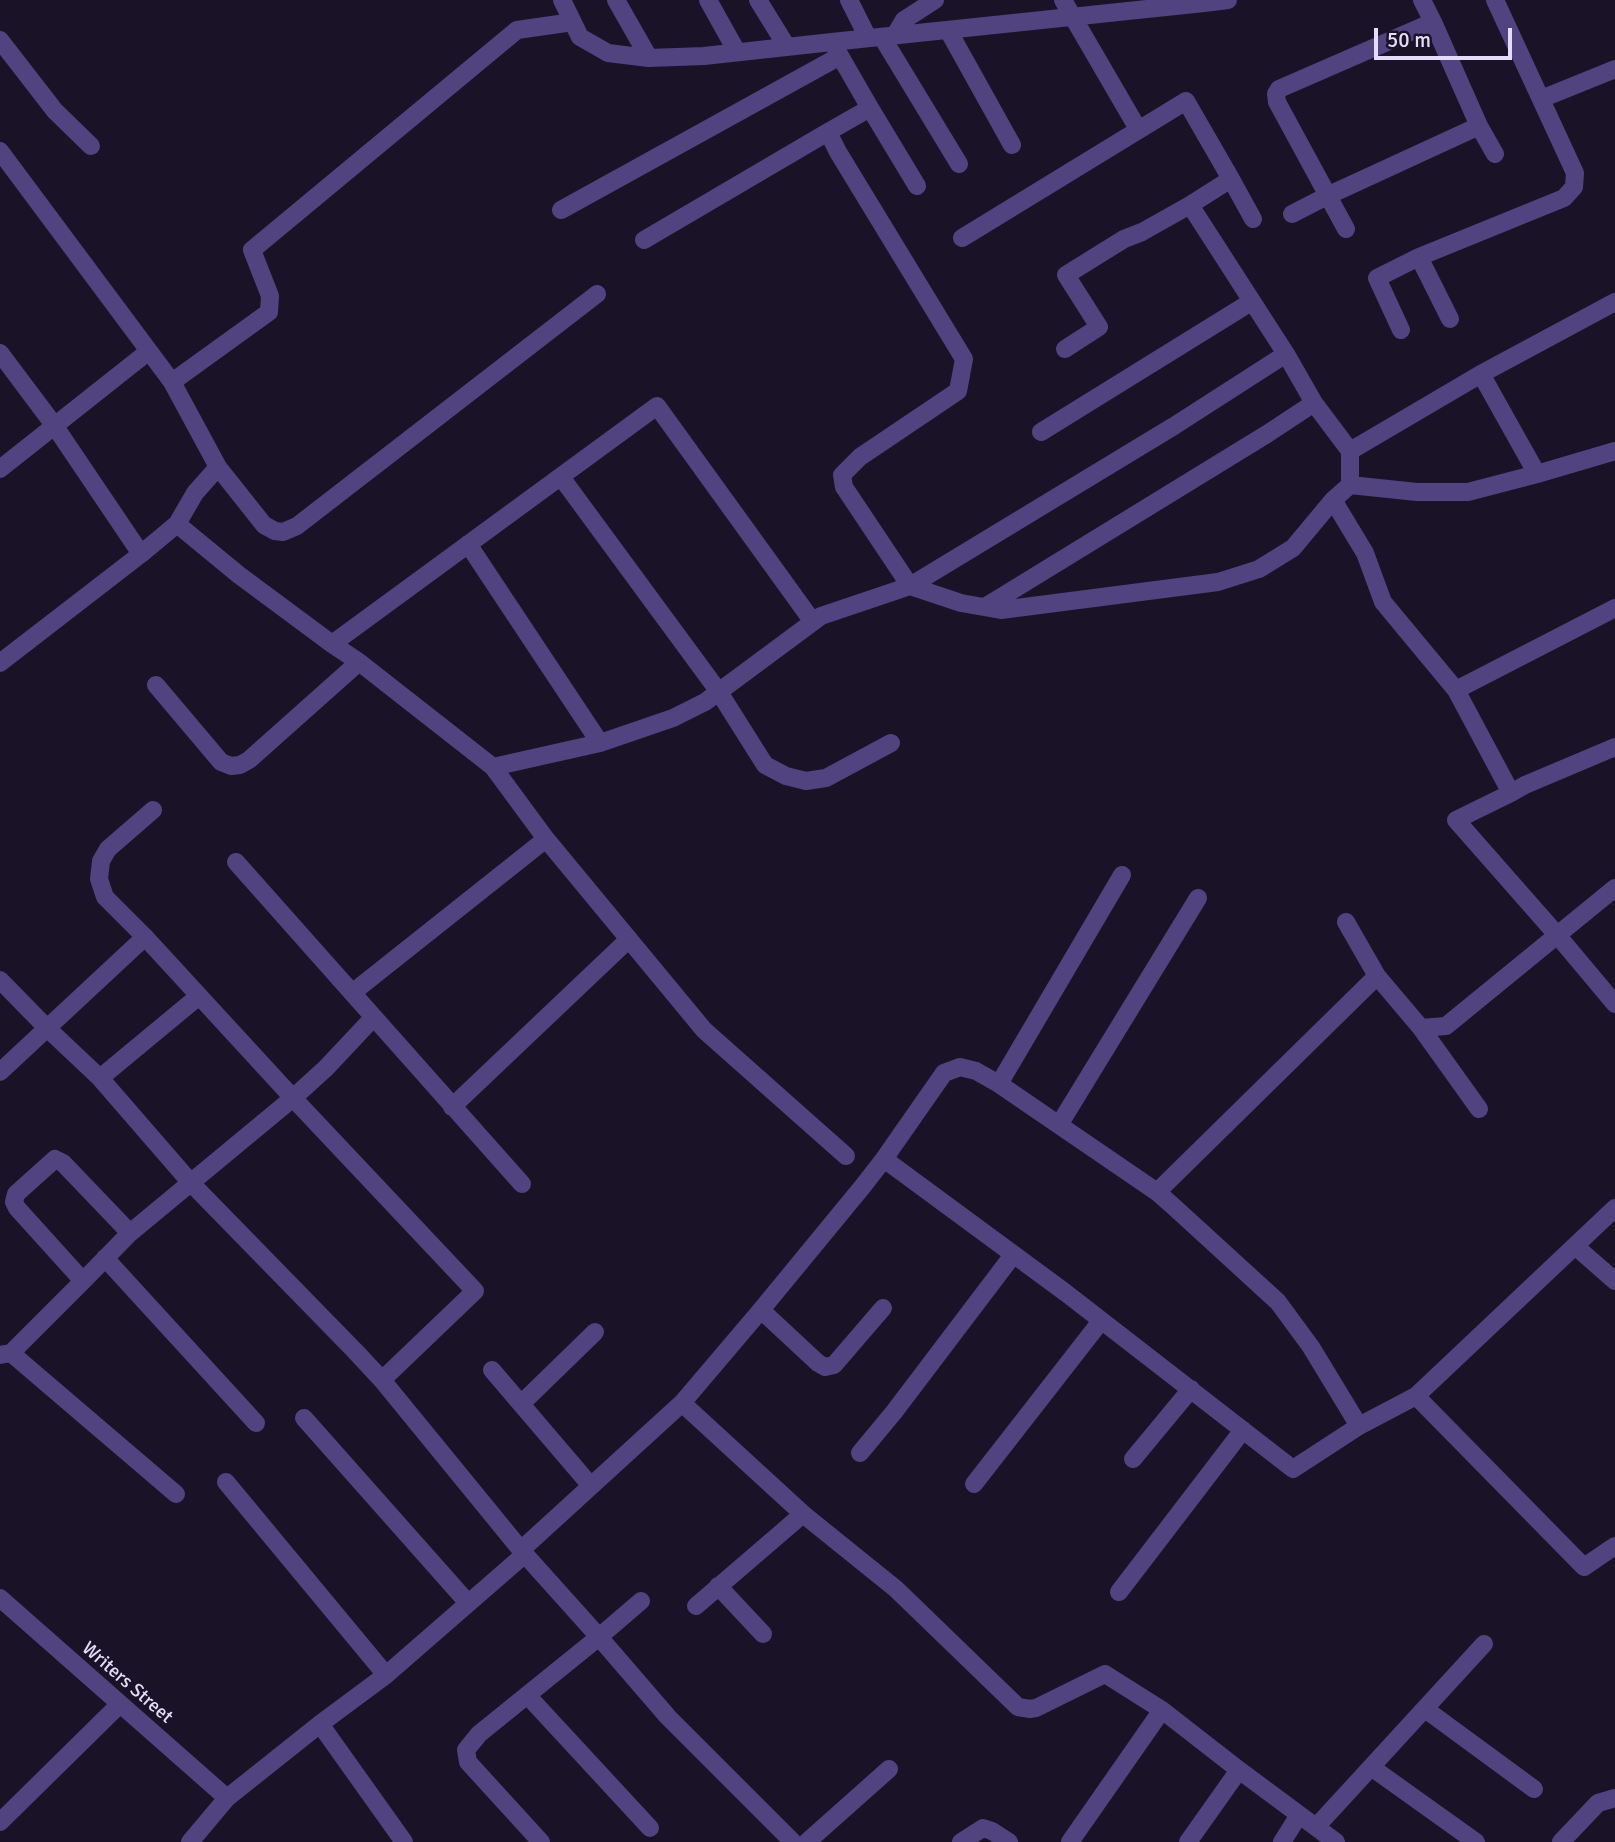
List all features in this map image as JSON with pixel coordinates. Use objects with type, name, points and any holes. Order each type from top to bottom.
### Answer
[{"type":"street","points":[[562,0],[580,37],[608,53],[649,58],[787,47],[835,49]]},
{"type":"street","points":[[616,0],[649,58]]},
{"type":"street","points":[[708,0],[737,52]]},
{"type":"street","points":[[758,0],[787,47]]},
{"type":"street","points":[[849,0],[882,37],[959,164]]},
{"type":"street","points":[[882,37],[935,0]]},
{"type":"street","points":[[1063,0],[1138,129]]},
{"type":"street","points":[[561,210],[835,49],[882,37],[1228,0]]},
{"type":"street","points":[[1422,0],[1479,126],[1495,154]]},
{"type":"street","points":[[1401,330],[1377,278],[1419,257],[1564,198],[1574,187],[1575,173],[1495,0]]},
{"type":"street","points":[[172,382],[269,312],[270,296],[252,250],[517,30],[573,22]]},
{"type":"street","points":[[1346,229],[1277,102],[1276,94],[1279,89],[1433,22]]},
{"type":"street","points":[[948,30],[1012,145]]},
{"type":"street","points":[[0,40],[55,111],[90,146]]},
{"type":"street","points":[[835,49],[917,186]]},
{"type":"street","points":[[1541,99],[1615,69]]},
{"type":"street","points":[[962,238],[1186,100],[1253,219]]},
{"type":"street","points":[[644,240],[870,108]]},
{"type":"street","points":[[1292,214],[1479,126]]},
{"type":"street","points":[[828,132],[964,359],[958,391],[860,457],[842,475],[844,487],[910,586],[961,603],[1002,610],[1218,582],[1259,569],[1293,548],[1333,500],[1350,485],[1417,492],[1468,492],[1615,451]]},
{"type":"street","points":[[0,151],[172,382],[219,467],[264,525],[275,531],[283,532],[297,526],[597,294]]},
{"type":"street","points":[[1065,349],[1100,327],[1066,275],[1124,239],[1190,205],[1231,178]]},
{"type":"street","points":[[1190,205],[1286,354],[1314,403],[1350,451],[1350,485]]},
{"type":"street","points":[[1419,257],[1450,319]]},
{"type":"street","points":[[1041,432],[1251,302]]},
{"type":"street","points":[[1350,451],[1481,374],[1615,302]]},
{"type":"street","points":[[0,469],[149,351]]},
{"type":"street","points":[[0,353],[54,425],[141,554]]},
{"type":"street","points":[[494,767],[600,743],[673,718],[705,702],[821,616],[910,586],[1174,426],[1286,354]]},
{"type":"street","points":[[1481,374],[1537,474]]},
{"type":"street","points":[[985,607],[1314,403]]},
{"type":"street","points":[[331,644],[657,406],[813,622]]},
{"type":"street","points":[[0,663],[177,524],[195,493],[219,467]]},
{"type":"street","points":[[561,477],[719,692],[765,765],[786,776],[806,780],[826,778],[891,743]]},
{"type":"street","points":[[1333,500],[1365,553],[1383,602],[1456,690],[1511,793]]},
{"type":"street","points":[[177,524],[239,575],[359,662],[494,767],[546,839],[704,1030],[846,1157]]},
{"type":"street","points":[[467,544],[600,743]]},
{"type":"street","points":[[1456,690],[1615,608]]},
{"type":"street","points":[[156,685],[221,762],[231,766],[240,765],[249,760],[359,662]]},
{"type":"street","points":[[1615,747],[1525,785],[1456,820],[1615,1004]]},
{"type":"street","points":[[153,810],[108,849],[101,861],[99,879],[105,897],[475,1291],[382,1380]]},
{"type":"street","points":[[352,993],[546,839]]},
{"type":"street","points":[[236,862],[522,1184]]},
{"type":"street","points":[[999,1084],[1122,875]]},
{"type":"street","points":[[1421,1028],[1446,1026],[1615,888]]},
{"type":"street","points":[[1059,1125],[1198,898]]},
{"type":"street","points":[[1346,922],[1377,976],[1421,1028],[1479,1109]]},
{"type":"street","points":[[0,1072],[145,937]]},
{"type":"street","points":[[452,1107],[629,939]]},
{"type":"street","points":[[1157,1192],[1377,976]]},
{"type":"street","points":[[0,981],[100,1078],[191,1183],[355,1350],[523,1552],[668,1717],[793,1842]]},
{"type":"street","points":[[100,1078],[199,996]]},
{"type":"street","points":[[176,1494],[6,1354],[130,1233],[293,1098],[326,1068],[373,1018]]},
{"type":"street","points":[[190,1842],[227,1798],[386,1675],[468,1603],[682,1403],[884,1159],[944,1073],[960,1066],[976,1071],[999,1084],[1157,1192],[1278,1301],[1311,1347],[1359,1426]]},
{"type":"street","points":[[83,1281],[15,1205],[16,1194],[52,1160],[58,1159],[130,1233]]},
{"type":"street","points":[[884,1159],[1293,1469],[1359,1426],[1416,1396],[1615,1208]]},
{"type":"street","points":[[1575,1246],[1615,1281]]},
{"type":"street","points":[[860,1453],[1013,1255]]},
{"type":"street","points":[[105,1258],[256,1423]]},
{"type":"street","points":[[761,1310],[825,1367],[837,1362],[883,1308]]},
{"type":"street","points":[[974,1484],[1101,1321]]},
{"type":"street","points":[[521,1404],[595,1332]]},
{"type":"street","points":[[492,1370],[591,1486]]},
{"type":"street","points":[[1133,1459],[1191,1390]]},
{"type":"street","points":[[1416,1396],[1584,1567],[1615,1546]]},
{"type":"street","points":[[682,1403],[803,1514],[896,1589],[1018,1707],[1036,1708],[1105,1674],[1162,1710],[1336,1842]]},
{"type":"street","points":[[303,1419],[468,1603]]},
{"type":"street","points":[[1119,1592],[1243,1430]]},
{"type":"street","points":[[226,1482],[386,1675]]},
{"type":"street","points":[[696,1606],[803,1514]]},
{"type":"street","points":[[718,1586],[763,1634]]},
{"type":"street","name":"Writers Street","points":[[0,1598],[227,1798]]},
{"type":"street","points":[[541,1842],[468,1762],[466,1750],[479,1734],[641,1601]]},
{"type":"street","points":[[1316,1827],[1485,1644]]},
{"type":"street","points":[[527,1695],[650,1828]]},
{"type":"street","points":[[0,1822],[120,1704]]},
{"type":"street","points":[[1425,1709],[1534,1790]]},
{"type":"street","points":[[1070,1842],[1162,1710]]},
{"type":"street","points":[[320,1724],[404,1842]]},
{"type":"street","points":[[1371,1767],[1476,1842]]},
{"type":"street","points":[[807,1842],[889,1769]]},
{"type":"street","points":[[1188,1842],[1239,1770]]},
{"type":"street","points":[[1561,1842],[1598,1803],[1615,1798]]},
{"type":"street","points":[[1282,1842],[1299,1815]]},
{"type":"street","points":[[961,1842],[983,1828],[1009,1842]]}]
